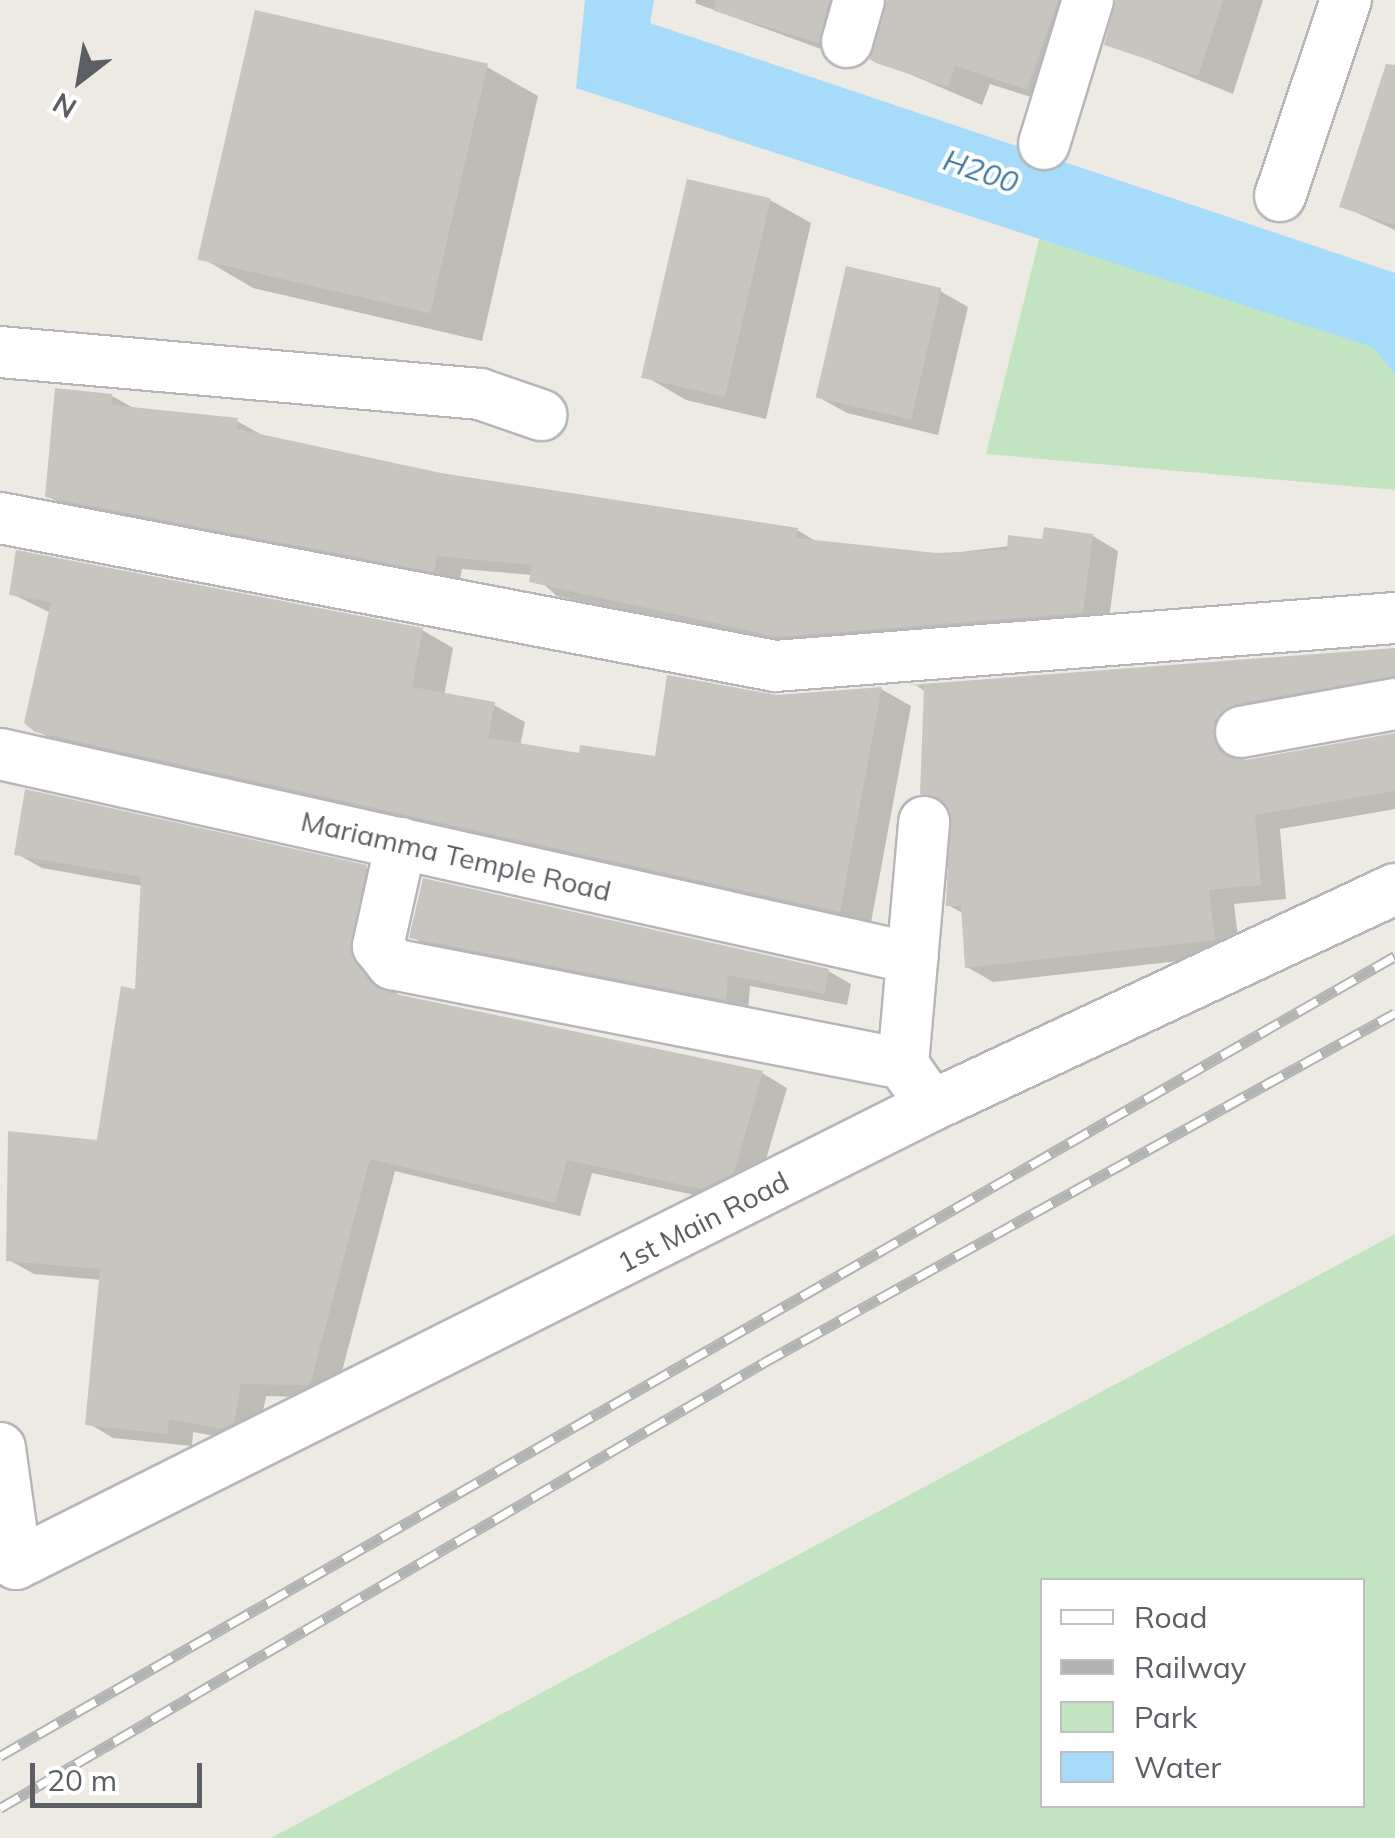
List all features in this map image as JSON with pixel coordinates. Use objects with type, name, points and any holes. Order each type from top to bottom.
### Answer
[{"type":"street","points":[[1044,144],[1088,0]]},
{"type":"street","points":[[1280,196],[1346,0]]},
{"type":"street","points":[[0,352],[480,394],[541,415]]},
{"type":"street","points":[[0,518],[775,666],[1395,618]]},
{"type":"street","points":[[1241,732],[1395,704]]},
{"type":"street","name":"Mariamma Temple Road","points":[[0,754],[912,958]]},
{"type":"street","points":[[902,1064],[924,822]]},
{"type":"street","points":[[401,843],[378,946],[392,964],[902,1064],[933,1105]]},
{"type":"street","name":"1st Main Road","points":[[0,1448],[16,1564],[933,1105],[1395,889]]},
{"type":"green space","points":[[1040,236],[1373,347],[1395,374],[1395,490],[986,454]]},
{"type":"green space","points":[[1395,1234],[1395,1838],[271,1838]]},
{"type":"water","name":"H200","points":[[585,0],[654,0],[650,23],[1395,273],[1395,374],[1372,347],[576,88]]},
{"type":"building","points":[[716,0],[829,0],[819,43],[714,11]]},
{"type":"building","points":[[887,0],[1058,0],[1027,90],[955,66],[948,87],[869,59]]},
{"type":"building","points":[[1116,0],[1223,0],[1198,76],[1104,45]]},
{"type":"building","points":[[255,10],[488,64],[430,313],[197,259]]},
{"type":"building","points":[[1386,64],[1395,65],[1395,225],[1339,207]]},
{"type":"building","points":[[687,179],[771,198],[725,397],[641,378]]},
{"type":"building","points":[[846,266],[941,288],[911,420],[816,398]]},
{"type":"building","points":[[55,388],[112,394],[112,405],[238,418],[236,429],[441,473],[798,528],[796,538],[936,553],[1007,550],[1008,535],[1042,539],[1044,527],[1093,534],[1083,613],[777,637],[529,582],[532,565],[437,556],[434,572],[45,497]]},
{"type":"building","points":[[16,550],[423,628],[412,687],[495,702],[488,738],[579,753],[580,745],[655,756],[667,675],[777,695],[882,687],[840,912],[35,732],[24,723],[51,602],[9,595]]},
{"type":"building","points":[[1395,648],[1395,676],[1236,704],[1214,721],[1219,750],[1245,760],[1395,733],[1395,791],[1255,815],[1261,885],[1209,890],[1215,940],[965,968],[961,906],[946,906],[950,811],[920,794],[924,686],[908,685]]},
{"type":"building","points":[[25,789],[367,865],[350,951],[386,992],[763,1071],[734,1173],[701,1189],[567,1160],[555,1203],[370,1159],[310,1385],[241,1384],[234,1423],[221,1429],[169,1419],[167,1434],[85,1425],[100,1269],[6,1261],[8,1131],[97,1140],[121,986],[135,989],[141,877],[14,855]]},
{"type":"building","points":[[423,878],[829,969],[825,994],[728,975],[726,1000],[409,938]]},
{"type":"railway","points":[[0,1756],[1395,956]]},
{"type":"railway","points":[[0,1808],[763,1363],[1395,1013]]}]
